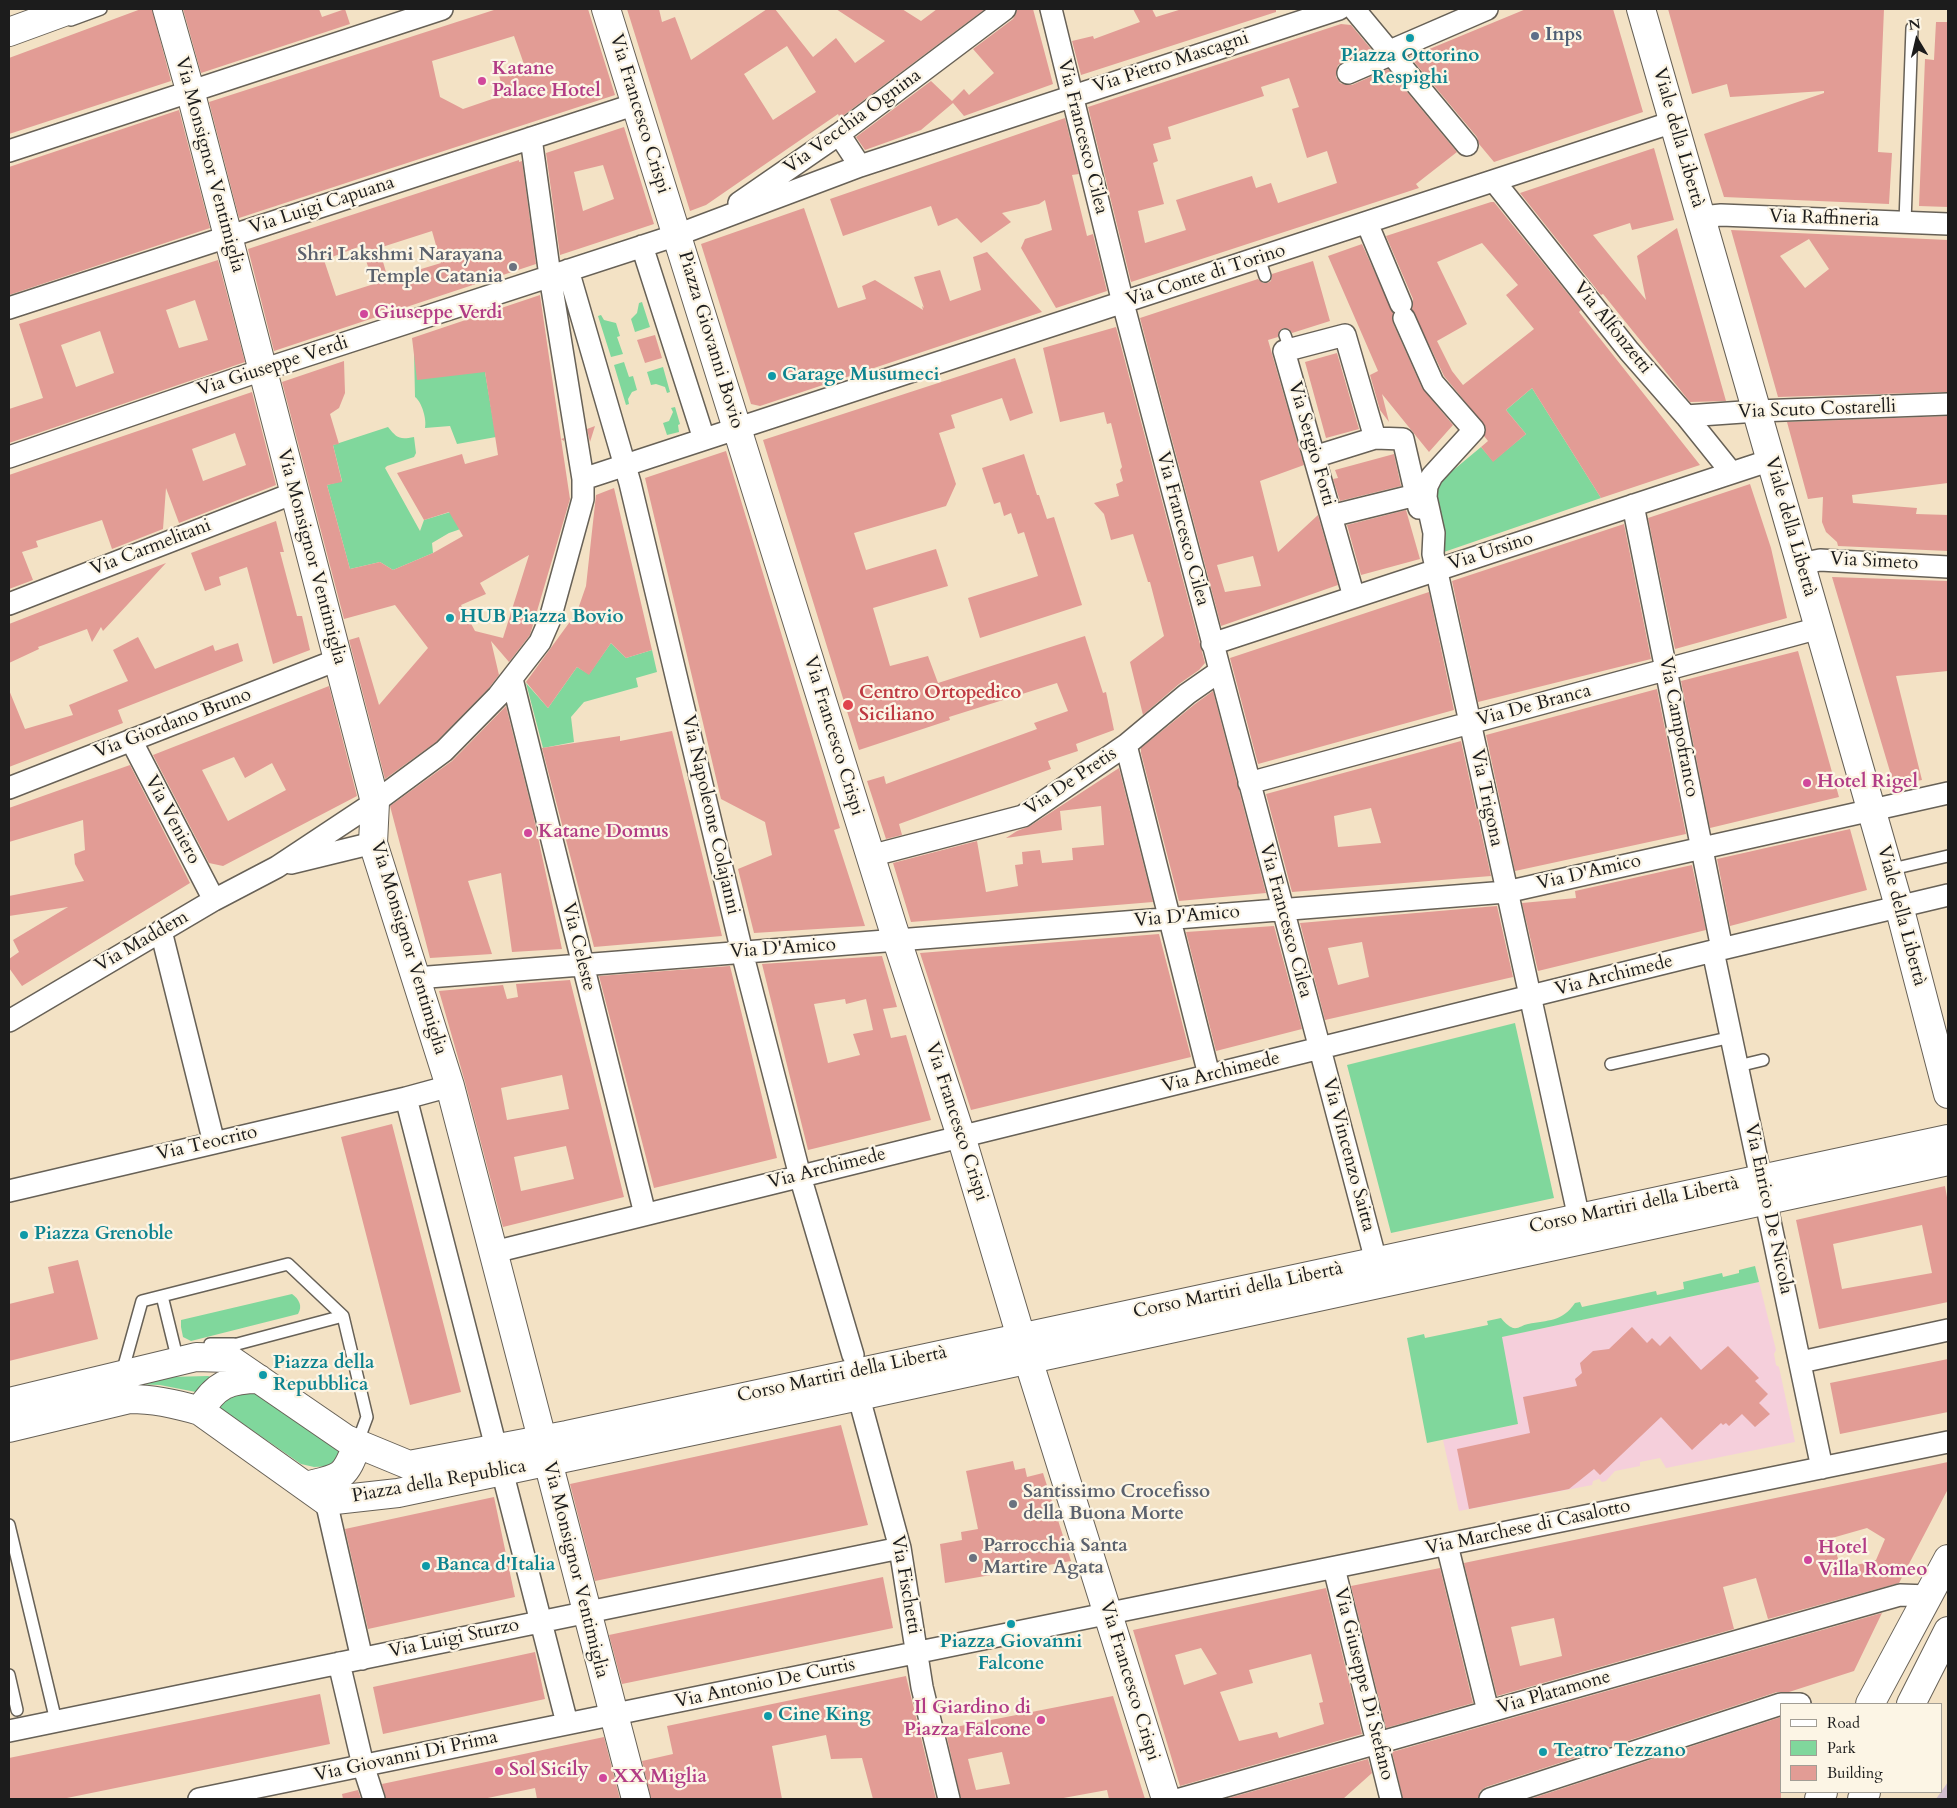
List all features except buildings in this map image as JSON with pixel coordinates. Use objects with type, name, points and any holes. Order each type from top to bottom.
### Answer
[{"type":"main road","points":[[9,32],[72,9]]},
{"type":"main road","name":"Via Monsignor Ventimiglia","points":[[167,9],[190,90],[375,802],[373,843],[450,1086],[636,1799]]},
{"type":"main road","name":"Via Francesco Crispi","points":[[606,9],[636,104],[681,227]]},
{"type":"main road","name":"Viale della Libertà","points":[[1641,9],[1888,870],[1942,1049],[1948,1094]]},
{"type":"main road","name":"Piazza Giovanni Bovio","points":[[681,227],[740,437]]},
{"type":"main road","name":"Via Francesco Crispi","points":[[740,437],[870,856],[961,1136],[1166,1799]]},
{"type":"main road","name":"Corso Martiri della Libertà","points":[[545,1451],[855,1375],[1025,1348],[1943,1151]]},
{"type":"main road","name":"Corso Martiri della Libertà","points":[[1025,1348],[1376,1261],[1581,1229]]},
{"type":"main road","name":"Piazza della Republica","points":[[130,1373],[184,1350],[228,1358],[325,1426],[356,1444],[409,1465],[500,1460]]},
{"type":"main road","points":[[9,1402],[130,1373]]},
{"type":"main road","points":[[130,1373],[150,1399],[185,1406],[200,1412],[316,1494]]},
{"type":"main road","points":[[9,1428],[130,1373]]},
{"type":"main road","points":[[200,1412],[213,1391],[223,1385],[245,1379],[259,1380]]},
{"type":"main road","name":"Piazza della Republica","points":[[316,1494],[350,1466],[356,1444]]},
{"type":"main road","name":"Piazza della Republica","points":[[316,1494],[398,1493],[500,1460],[545,1451]]},
{"type":"main road","points":[[1871,1703],[1948,1559]]},
{"type":"main road","points":[[1912,1703],[1948,1632]]},
{"type":"street","points":[[9,151],[190,90],[442,9]]},
{"type":"street","name":"Via Vecchia Ognina","points":[[681,227],[737,205],[839,134],[1005,9]]},
{"type":"street","name":"Via Francesco Cilea","points":[[1051,9],[1122,303],[1319,1049]]},
{"type":"street","name":"Via Pietro Mascagni","points":[[681,227],[860,166],[1340,9]]},
{"type":"street","points":[[1354,9],[1467,145]]},
{"type":"street","points":[[1348,73],[1393,56],[1487,9]]},
{"type":"street","name":"Via Luigi Capuana","points":[[9,308],[636,104]]},
{"type":"street","name":"Via Conte di Torino","points":[[704,439],[740,437],[1122,303],[1262,267],[1367,223],[1673,122]]},
{"type":"street","points":[[839,134],[860,166]]},
{"type":"street","points":[[277,867],[375,802],[444,751],[473,724],[512,679],[540,642],[550,620],[583,489],[531,138]]},
{"type":"street","name":"Via Alfonzetti","points":[[1494,181],[1629,351],[1732,472]]},
{"type":"street","name":"Via Raffineria","points":[[1701,217],[1721,214],[1948,224]]},
{"type":"street","points":[[1367,223],[1433,383],[1474,430],[1432,476],[1427,486],[1426,497],[1434,533],[1434,562]]},
{"type":"street","name":"Piazza Giovanni Bovio","points":[[551,271],[642,246],[681,227]]},
{"type":"street","name":"Piazza Giovanni Bovio","points":[[583,489],[628,474],[704,439],[642,246]]},
{"type":"street","points":[[551,271],[598,370],[628,474]]},
{"type":"street","name":"Via Giuseppe Verdi","points":[[9,457],[551,271]]},
{"type":"street","name":"Via Sergio Forti","points":[[1354,597],[1284,351],[1288,342],[1345,334],[1375,438]]},
{"type":"street","points":[[566,376],[598,370]]},
{"type":"street","name":"Via Scuto Costarelli","points":[[1686,416],[1757,411],[1948,404]]},
{"type":"street","points":[[1314,457],[1375,438],[1403,439],[1425,535],[1434,562]]},
{"type":"street","name":"Via Ursino","points":[[1212,644],[1354,597],[1434,562],[1633,505],[1770,460]]},
{"type":"street","name":"Via Napoleone Colajanni","points":[[628,474],[742,952],[800,1176]]},
{"type":"street","name":"Via Carmelitani","points":[[9,604],[294,493]]},
{"type":"street","points":[[1331,516],[1416,495]]},
{"type":"street","name":"Via Campofranco","points":[[1633,505],[1702,848],[1718,950]]},
{"type":"street","name":"Via Simeto","points":[[1800,564],[1820,560],[1948,567]]},
{"type":"street","name":"Via Trigona","points":[[1434,562],[1581,1229]]},
{"type":"street","name":"Via De Branca","points":[[1249,783],[1819,628]]},
{"type":"street","name":"Via Giordano Bruno","points":[[9,788],[337,660]]},
{"type":"street","name":"Via De Pretis","points":[[870,856],[1024,816],[1126,745],[1187,694],[1220,671]]},
{"type":"street","name":"Via Celeste","points":[[512,679],[645,1214]]},
{"type":"street","name":"Via Veniero","points":[[131,740],[214,900]]},
{"type":"street","points":[[1126,745],[1209,1076]]},
{"type":"street","name":"Via D'Amico","points":[[416,978],[1506,892],[1948,793]]},
{"type":"street","points":[[277,867],[373,843]]},
{"type":"street","name":"Via Maddem","points":[[9,1021],[214,900],[277,867]]},
{"type":"street","name":"Via Archimede","points":[[494,1252],[1948,895]]},
{"type":"street","points":[[161,932],[214,1142]]},
{"type":"street","name":"Via Enrico De Nicola","points":[[1718,950],[1732,1037],[1822,1468]]},
{"type":"street","name":"Via Vincenzo Saitta","points":[[1319,1049],[1376,1261]]},
{"type":"street","name":"Via Teocrito","points":[[9,1191],[450,1086]]},
{"type":"street","points":[[406,1098],[567,1723]]},
{"type":"street","name":"Via Fischetti","points":[[800,1176],[900,1548],[922,1687],[950,1799]]},
{"type":"street","points":[[1801,1362],[1948,1330]]},
{"type":"street","name":"Via Marchese di Casalotto","points":[[1108,1615],[1948,1442]]},
{"type":"street","points":[[316,1494],[331,1528],[362,1658]]},
{"type":"street","points":[[1447,1545],[1488,1712]]},
{"type":"street","name":"Via Luigi Sturzo","points":[[9,1731],[900,1548]]},
{"type":"street","name":"Via Giuseppe Di Stefano","points":[[1334,1568],[1391,1799]]},
{"type":"street","name":"Via Platamone","points":[[1180,1799],[1900,1595],[1929,1596]]},
{"type":"street","name":"Via Antonio De Curtis","points":[[613,1715],[1108,1615]]},
{"type":"street","points":[[339,1663],[363,1765],[374,1799]]},
{"type":"street","points":[[1490,1799],[1780,1704]]},
{"type":"street","name":"Via Giovanni Di Prima","points":[[200,1799],[613,1715]]},
{"type":"lane","points":[[9,43],[101,9]]},
{"type":"lane","points":[[1905,222],[1912,28]]},
{"type":"lane","points":[[1888,870],[1948,856]]},
{"type":"lane","points":[[1610,1064],[1732,1037]]},
{"type":"lane","points":[[1738,1066],[1763,1060]]},
{"type":"lane","points":[[9,1390],[130,1373],[142,1301],[288,1264],[343,1316],[367,1417],[356,1444]]},
{"type":"lane","points":[[162,1296],[184,1350],[234,1344],[343,1316]]},
{"type":"lane","points":[[234,1344],[259,1380]]},
{"type":"lane","points":[[9,1525],[56,1721]]},
{"type":"lane","points":[[9,1675],[17,1710]]},
{"type":"shaded area","points":[[1759,1282],[1776,1350],[1774,1354],[1776,1365],[1779,1367],[1795,1442],[1666,1468],[1660,1458],[1640,1462],[1640,1466],[1615,1471],[1606,1481],[1602,1482],[1599,1479],[1593,1481],[1592,1485],[1459,1511],[1443,1440],[1518,1424],[1501,1337]]},
{"type":"shaded area","points":[[1948,1782],[1948,1799],[1936,1799],[1942,1793]]},
{"type":"green space","points":[[642,302],[650,327],[635,332],[631,319],[637,313],[639,303]]},
{"type":"green space","points":[[601,315],[604,320],[616,323],[620,336],[617,337],[623,354],[611,357],[598,316]]},
{"type":"green space","points":[[414,351],[485,372],[496,437],[457,444],[450,426],[425,428],[423,411],[418,399],[415,397]]},
{"type":"green space","points":[[624,362],[629,377],[633,376],[637,390],[632,392],[628,399],[629,404],[626,405],[614,365]]},
{"type":"green space","points":[[663,367],[670,392],[667,393],[665,387],[656,384],[651,385],[647,372]]},
{"type":"green space","points":[[1532,388],[1601,498],[1444,552],[1433,502],[1439,482],[1481,447],[1493,461],[1526,434],[1506,410]]},
{"type":"green space","points":[[675,407],[680,424],[678,425],[679,432],[667,435],[663,423],[669,421],[673,412],[671,408]]},
{"type":"green space","points":[[388,427],[399,437],[414,437],[416,453],[414,457],[385,468],[420,531],[424,520],[513,493],[516,510],[449,533],[432,543],[433,553],[393,570],[380,562],[350,569],[327,485],[342,481],[333,445]]},
{"type":"green space","points":[[611,643],[626,658],[652,650],[657,672],[636,678],[638,687],[584,702],[571,717],[574,742],[543,748],[526,683],[548,708],[577,667],[589,674]]},
{"type":"green space","points":[[1515,1023],[1554,1198],[1391,1233],[1347,1065]]},
{"type":"green space","points":[[1755,1266],[1759,1282],[1502,1337],[1518,1424],[1427,1443],[1407,1338],[1424,1334],[1425,1338],[1488,1325],[1487,1321],[1501,1318],[1509,1326],[1517,1328],[1560,1317],[1575,1303],[1580,1302],[1582,1307],[1656,1291],[1657,1295],[1684,1289],[1683,1282],[1722,1273],[1723,1277]]},
{"type":"green space","points":[[292,1294],[300,1303],[298,1314],[191,1341],[183,1337],[181,1320]]},
{"type":"green space","points":[[208,1376],[220,1380],[201,1393],[160,1385],[132,1384],[169,1377]]},
{"type":"green space","points":[[248,1388],[329,1442],[339,1452],[333,1466],[314,1467],[301,1464],[220,1408],[218,1404],[221,1395]]},
{"type":"place","name":"Inps","points":[[1535,36]]},
{"type":"place","name":"Piazza Ottorino Respighi","points":[[1410,38]]},
{"type":"place","name":"Katane Palace Hotel","points":[[482,81]]},
{"type":"place","name":"Shri Lakshmi Narayana Temple Catania","points":[[513,267]]},
{"type":"place","name":"Giuseppe Verdi","points":[[364,314]]},
{"type":"place","name":"Garage Musumeci","points":[[772,376]]},
{"type":"place","name":"HUB Piazza Bovio","points":[[450,618]]},
{"type":"place","name":"Centro Ortopedico Siciliano","points":[[848,705]]},
{"type":"place","name":"Hotel Rigel","points":[[1807,783]]},
{"type":"place","name":"Katane Domus","points":[[528,833]]},
{"type":"place","name":"Piazza Grenoble","points":[[24,1235]]},
{"type":"place","name":"Piazza della Repubblica","points":[[263,1375]]},
{"type":"place","name":"Santissimo Crocefisso della Buona Morte","points":[[1013,1504]]},
{"type":"place","name":"Parrocchia Santa Martire Agata","points":[[973,1558]]},
{"type":"place","name":"Hotel Villa Romeo","points":[[1808,1560]]},
{"type":"place","name":"Banca d'Italia","points":[[426,1566]]},
{"type":"place","name":"Piazza Giovanni Falcone","points":[[1011,1624]]},
{"type":"place","name":"Cine King","points":[[768,1716]]},
{"type":"place","name":"Il Giardino di Piazza Falcone","points":[[1041,1720]]},
{"type":"place","name":"Teatro Tezzano","points":[[1543,1752]]},
{"type":"place","name":"Sol Sicily","points":[[499,1771]]},
{"type":"place","name":"XX Miglia","points":[[603,1778]]}]
